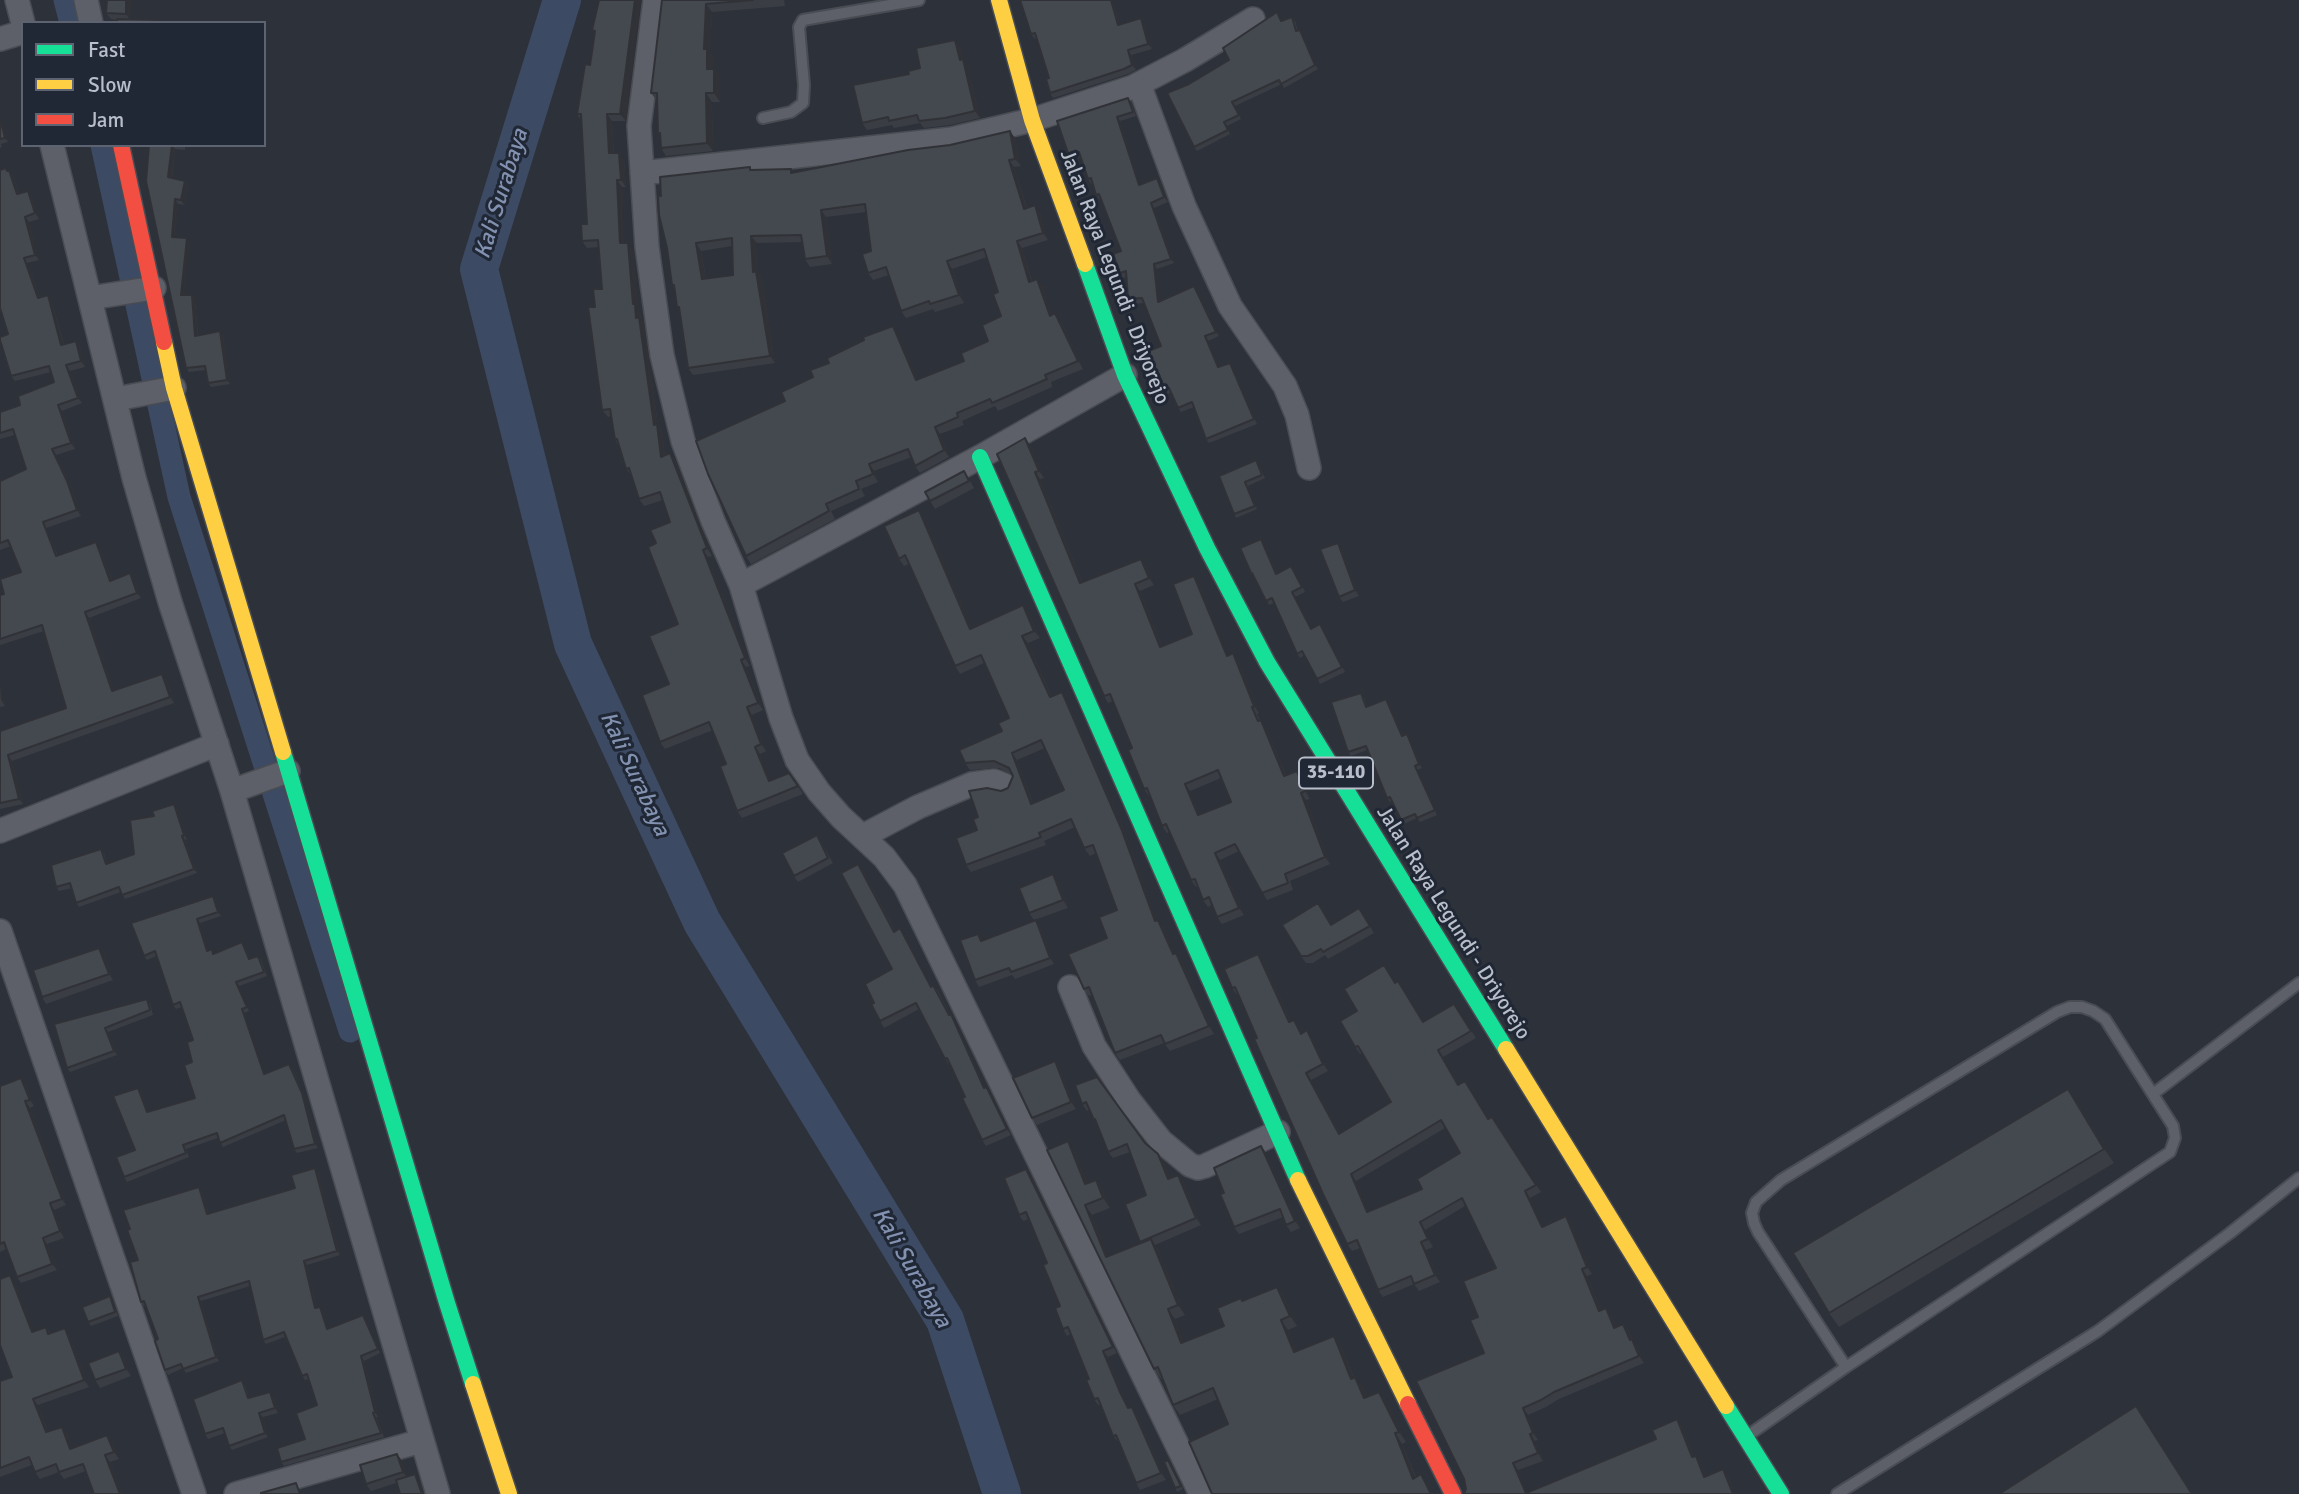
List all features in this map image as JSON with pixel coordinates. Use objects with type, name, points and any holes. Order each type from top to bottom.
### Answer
[{"type":"street","points":[[17,0],[22,21]]},
{"type":"street","points":[[86,0],[91,21]]},
{"type":"street","points":[[655,0],[639,126],[647,247],[662,355],[683,441],[741,585],[781,718],[797,760],[819,792],[884,857],[905,885],[1201,1494]]},
{"type":"street","name":"Jalan Raya Legundi - Driyorejo","points":[[999,0],[1032,120],[1125,375],[1207,548],[1266,662],[1781,1494]]},
{"type":"street","points":[[642,173],[952,139],[1032,120],[1139,84],[1253,19]]},
{"type":"street","points":[[0,39],[21,33]]},
{"type":"street","points":[[1139,84],[1184,206],[1230,306],[1285,386],[1297,415],[1309,468]]},
{"type":"street","points":[[53,147],[98,297],[121,398],[134,478],[170,602],[217,744],[239,789],[438,1494]]},
{"type":"street","points":[[121,147],[170,388],[284,772],[447,1303],[509,1494]]},
{"type":"street","points":[[98,297],[150,289]]},
{"type":"street","points":[[741,585],[1125,375]]},
{"type":"street","points":[[121,398],[170,388]]},
{"type":"street","points":[[979,457],[1311,1209],[1453,1494]]},
{"type":"street","points":[[0,831],[217,744]]},
{"type":"street","points":[[239,789],[284,772]]},
{"type":"street","points":[[863,836],[918,807],[972,784],[994,781],[1004,785]]},
{"type":"street","points":[[0,931],[194,1494]]},
{"type":"street","points":[[1070,988],[1094,1046],[1129,1100],[1161,1141],[1192,1167],[1205,1166],[1278,1132]]},
{"type":"street","points":[[236,1494],[421,1441]]},
{"type":"lane","points":[[763,118],[791,112],[803,103],[799,27],[803,20],[919,0]]},
{"type":"lane","points":[[2153,1094],[2299,983]]},
{"type":"lane","points":[[1747,1436],[1846,1367],[2170,1152],[2175,1130],[2105,1019],[2082,1007],[2070,1007],[2057,1012],[1781,1180],[1764,1194],[1752,1213],[1754,1223],[1846,1367]]},
{"type":"lane","points":[[1837,1494],[2098,1331],[2299,1178]]},
{"type":"building","points":[[107,0],[126,0],[126,14],[106,13]]},
{"type":"building","points":[[599,0],[635,0],[620,114],[607,114],[609,153],[619,153],[621,180],[617,180],[620,243],[628,243],[633,304],[636,318],[639,317],[661,457],[670,453],[707,548],[703,550],[745,658],[741,660],[758,703],[747,707],[761,744],[755,747],[769,781],[789,773],[798,786],[737,811],[720,766],[726,764],[709,722],[660,742],[642,695],[669,684],[649,636],[678,624],[648,547],[656,543],[650,530],[670,522],[660,492],[639,499],[629,468],[626,469],[617,439],[615,440],[610,409],[602,410],[588,307],[595,307],[593,289],[602,289],[598,240],[582,241],[581,224],[587,224],[581,114],[577,114],[585,64],[590,65],[595,31],[592,30]]},
{"type":"building","points":[[662,0],[753,0],[706,4],[704,49],[707,49],[707,69],[714,69],[714,93],[706,93],[707,143],[661,148],[657,93],[651,93]]},
{"type":"building","points":[[1020,0],[1111,0],[1118,25],[1141,18],[1148,44],[1128,50],[1132,65],[1124,69],[1050,93],[1046,79],[1049,78],[1035,33],[1031,34]]},
{"type":"building","points":[[1277,12],[1281,21],[1292,17],[1296,31],[1300,30],[1315,65],[1281,84],[1279,80],[1232,102],[1239,115],[1224,122],[1228,130],[1194,147],[1167,93],[1189,84],[1229,60],[1223,48]]},
{"type":"building","points":[[117,19],[159,20],[159,21]]},
{"type":"building","points":[[955,40],[960,60],[963,59],[975,111],[919,121],[917,115],[889,121],[888,117],[862,123],[853,85],[909,74],[908,71],[920,68],[916,48]]},
{"type":"building","points":[[1128,98],[1133,112],[1117,117],[1139,185],[1157,178],[1164,197],[1151,203],[1171,259],[1154,264],[1158,302],[1194,286],[1216,332],[1205,336],[1218,367],[1230,363],[1254,419],[1206,439],[1192,402],[1178,408],[1169,388],[1165,389],[1158,373],[1151,376],[1141,354],[1161,346],[1142,298],[1128,299],[1126,271],[1120,273],[1113,254],[1121,251],[1099,194],[1096,195],[1091,178],[1088,179],[1079,152],[1069,156],[1057,121]]},
{"type":"building","points":[[0,122],[5,138],[0,139]]},
{"type":"building","points":[[1010,131],[1015,159],[1009,160],[1024,209],[1035,205],[1043,233],[1017,241],[1029,282],[1037,279],[1050,316],[1055,313],[1078,361],[1045,375],[1047,379],[992,403],[990,399],[957,413],[958,417],[935,427],[944,450],[915,466],[908,449],[869,464],[873,474],[856,481],[859,489],[826,504],[829,511],[746,556],[708,474],[696,441],[785,401],[781,392],[813,377],[810,370],[829,363],[827,358],[864,340],[863,337],[893,326],[916,380],[964,361],[961,353],[988,341],[982,325],[1001,316],[993,294],[998,292],[984,249],[947,261],[959,295],[930,304],[929,301],[901,311],[886,267],[868,273],[862,254],[871,251],[865,204],[821,210],[827,256],[805,259],[801,235],[751,236],[753,272],[756,271],[770,356],[688,368],[679,307],[672,285],[659,215],[660,177],[750,167],[750,170],[791,169],[791,173],[908,150],[950,145]],"holes":[[[732,238],[733,275],[702,279],[696,243]]]},
{"type":"building","points":[[149,147],[172,147],[168,177],[185,181],[181,200],[175,199],[172,237],[187,238],[181,295],[192,295],[195,336],[220,331],[227,380],[208,383],[205,366],[186,368],[146,181]]},
{"type":"building","points":[[6,168],[17,194],[28,191],[35,213],[25,217],[35,255],[24,258],[38,298],[48,295],[61,345],[76,341],[81,361],[66,365],[78,398],[58,405],[71,443],[52,449],[77,510],[43,522],[56,556],[96,542],[110,581],[130,573],[137,593],[85,612],[112,691],[162,674],[170,697],[8,755],[19,799],[0,803],[0,731],[66,708],[42,625],[0,639],[0,595],[4,594],[0,579],[21,572],[8,540],[0,543],[0,481],[26,469],[13,429],[0,433],[0,412],[20,405],[18,396],[54,382],[49,366],[11,376],[0,340],[0,337],[8,334],[0,308],[0,170]]},
{"type":"building","points":[[1025,438],[1039,471],[1035,472],[1080,583],[1141,559],[1149,578],[1135,584],[1160,647],[1192,634],[1173,584],[1194,576],[1227,656],[1233,653],[1254,706],[1252,707],[1258,721],[1261,720],[1284,776],[1297,771],[1305,791],[1301,793],[1325,857],[1285,874],[1288,883],[1262,893],[1235,844],[1215,853],[1239,908],[1217,917],[1209,897],[1203,900],[1166,824],[1162,826],[1147,788],[1144,789],[1128,750],[1132,748],[1110,694],[1104,696],[997,454]],"holes":[[[1218,770],[1231,802],[1198,815],[1185,784]]]},
{"type":"building","points":[[1256,460],[1262,475],[1245,482],[1255,506],[1234,514],[1219,476]]},
{"type":"building","points":[[964,471],[969,481],[930,501],[925,492]]},
{"type":"building","points":[[919,510],[970,629],[1023,605],[1034,631],[1022,636],[1050,697],[1062,692],[1121,828],[1155,921],[1158,920],[1173,954],[1176,953],[1209,1026],[1165,1044],[1161,1035],[1115,1053],[1089,987],[1084,989],[1068,954],[1107,938],[1099,917],[1117,910],[1093,845],[1084,848],[1071,819],[1039,833],[1041,837],[966,865],[956,838],[977,830],[973,819],[978,817],[969,791],[987,788],[1001,791],[1008,788],[1013,776],[1009,768],[994,761],[965,763],[959,750],[1002,731],[998,723],[1009,718],[981,655],[955,666],[905,555],[899,559],[884,526]],"holes":[[[1041,740],[1064,790],[1031,804],[1012,753]]]},
{"type":"building","points":[[1261,539],[1276,574],[1291,566],[1302,587],[1292,592],[1311,629],[1320,624],[1342,667],[1317,679],[1302,651],[1297,654],[1272,598],[1266,601],[1240,548]]},
{"type":"building","points":[[1338,543],[1355,590],[1339,597],[1320,549]]},
{"type":"building","points":[[1361,693],[1366,707],[1386,699],[1402,736],[1407,734],[1419,764],[1415,766],[1435,810],[1417,818],[1415,814],[1401,820],[1390,797],[1387,798],[1366,746],[1348,752],[1331,702]]},
{"type":"building","points":[[174,804],[194,869],[122,895],[119,887],[76,903],[70,883],[56,887],[51,865],[101,849],[106,864],[134,854],[130,820],[154,816],[152,811]]},
{"type":"building","points":[[817,835],[828,858],[794,876],[782,853]]},
{"type":"building","points":[[858,864],[894,932],[900,928],[931,987],[933,985],[949,1015],[951,1014],[984,1088],[988,1090],[1007,1129],[982,1140],[947,1058],[945,1059],[916,1003],[880,1021],[865,984],[892,969],[841,873]]},
{"type":"building","points":[[1053,874],[1063,900],[1029,913],[1019,888]]},
{"type":"building","points":[[213,896],[218,912],[197,919],[207,951],[212,949],[213,954],[242,942],[249,959],[258,956],[264,972],[236,982],[247,1007],[242,1009],[264,1074],[289,1064],[302,1093],[315,1144],[294,1149],[284,1115],[220,1143],[217,1133],[183,1145],[186,1153],[124,1177],[116,1157],[135,1150],[113,1096],[138,1088],[147,1112],[195,1098],[184,1065],[192,1062],[187,1042],[193,1040],[180,1002],[173,1005],[155,951],[144,956],[131,923]]},
{"type":"building","points":[[1318,903],[1331,925],[1359,908],[1370,926],[1323,952],[1321,949],[1308,956],[1301,956],[1282,925]]},
{"type":"building","points":[[1036,920],[1050,958],[1011,972],[1009,968],[975,980],[960,940],[978,934],[981,941]]},
{"type":"building","points":[[99,948],[109,974],[42,997],[33,970]]},
{"type":"building","points":[[1258,954],[1289,1022],[1294,1020],[1301,1034],[1307,1030],[1323,1064],[1306,1073],[1339,1134],[1391,1102],[1340,1021],[1357,1011],[1344,989],[1384,965],[1395,983],[1398,981],[1423,1022],[1454,1004],[1471,1031],[1438,1050],[1439,1052],[1458,1085],[1465,1081],[1488,1119],[1492,1117],[1536,1185],[1525,1191],[1542,1227],[1566,1216],[1587,1267],[1582,1269],[1599,1311],[1606,1308],[1614,1328],[1623,1324],[1639,1356],[1523,1408],[1538,1453],[1513,1463],[1526,1493],[1656,1439],[1652,1430],[1677,1419],[1692,1457],[1696,1456],[1704,1477],[1723,1469],[1733,1494],[1464,1494],[1464,1479],[1416,1381],[1484,1353],[1470,1320],[1478,1317],[1463,1281],[1496,1268],[1462,1198],[1420,1222],[1428,1239],[1421,1242],[1435,1275],[1414,1284],[1411,1276],[1378,1290],[1357,1240],[1347,1244],[1323,1194],[1254,1039],[1257,1038],[1235,987],[1232,988],[1224,969]],"holes":[[[1441,1120],[1460,1153],[1417,1179],[1422,1189],[1367,1212],[1351,1174]]]},
{"type":"building","points":[[147,999],[150,1010],[105,1028],[114,1051],[67,1068],[54,1024]]},
{"type":"building","points":[[1055,1061],[1071,1102],[1032,1118],[1013,1078]]},
{"type":"building","points":[[1097,1077],[1145,1143],[1158,1154],[1168,1179],[1178,1175],[1196,1218],[1140,1242],[1125,1204],[1146,1195],[1127,1144],[1108,1152],[1095,1119],[1086,1102],[1082,1104],[1075,1085]]},
{"type":"building","points":[[21,1078],[30,1100],[25,1101],[62,1199],[50,1203],[60,1231],[43,1238],[52,1264],[17,1277],[4,1242],[0,1244],[0,1086]]},
{"type":"building","points":[[2068,1089],[2104,1149],[1829,1313],[1793,1253]]},
{"type":"building","points":[[1068,1141],[1085,1184],[1096,1180],[1103,1198],[1085,1205],[1106,1257],[1151,1239],[1178,1305],[1168,1309],[1181,1343],[1224,1326],[1217,1308],[1277,1287],[1290,1316],[1281,1320],[1294,1352],[1334,1336],[1351,1379],[1355,1377],[1364,1398],[1379,1392],[1399,1432],[1395,1433],[1413,1479],[1421,1474],[1431,1494],[1212,1494],[1189,1442],[1228,1424],[1213,1388],[1173,1405],[1158,1367],[1154,1369],[1047,1150]]},
{"type":"building","points":[[1261,1146],[1295,1221],[1286,1225],[1280,1209],[1234,1227],[1220,1194],[1224,1193],[1214,1168]]},
{"type":"building","points":[[315,1168],[337,1251],[304,1261],[315,1308],[320,1307],[327,1329],[363,1315],[378,1349],[361,1356],[375,1412],[373,1413],[381,1433],[281,1462],[277,1448],[305,1439],[296,1413],[317,1405],[307,1374],[302,1376],[284,1332],[263,1340],[249,1281],[198,1297],[216,1357],[183,1369],[181,1364],[165,1370],[155,1341],[158,1339],[144,1301],[141,1302],[130,1262],[138,1260],[123,1210],[199,1187],[207,1214],[295,1188],[291,1175]]},
{"type":"building","points":[[1026,1169],[1113,1347],[1103,1351],[1120,1392],[1128,1408],[1132,1407],[1161,1473],[1136,1483],[1098,1398],[1094,1399],[1068,1327],[1063,1329],[1055,1308],[1060,1306],[1043,1265],[1047,1263],[1026,1212],[1019,1215],[1004,1178]]},
{"type":"building","points":[[10,1275],[32,1332],[46,1327],[48,1334],[65,1328],[84,1380],[33,1399],[46,1432],[62,1427],[70,1449],[107,1435],[114,1452],[105,1455],[120,1494],[94,1494],[83,1464],[59,1472],[56,1464],[35,1472],[29,1457],[0,1468],[0,1381],[12,1377],[0,1345],[0,1279]]},
{"type":"building","points":[[110,1296],[115,1312],[88,1322],[82,1307]]},
{"type":"building","points":[[119,1351],[126,1369],[95,1380],[88,1363]]},
{"type":"building","points":[[242,1380],[248,1398],[270,1392],[275,1408],[259,1413],[265,1433],[229,1446],[223,1428],[205,1434],[193,1399]]},
{"type":"building","points":[[2136,1406],[2192,1494],[1999,1494]]},
{"type":"building","points":[[397,1454],[403,1472],[366,1484],[360,1465]]},
{"type":"building","points":[[1168,1460],[1181,1486],[1175,1488],[1164,1462]]},
{"type":"building","points":[[415,1474],[422,1494],[400,1494],[396,1480]]},
{"type":"building","points":[[296,1483],[300,1494],[261,1494],[261,1493]]},
{"type":"waterway","points":[[65,0],[70,21]]},
{"type":"waterway","name":"Kali Surabaya","points":[[562,0],[479,269],[573,644],[702,922],[945,1320],[1002,1494]]},
{"type":"waterway","points":[[102,147],[179,497],[350,1031]]},
{"type":"traffic: fast","points":[[1085,264],[1125,375],[1207,548],[1267,662],[1506,1049]]},
{"type":"traffic: fast","points":[[980,457],[1298,1180]]},
{"type":"traffic: fast","points":[[283,752],[473,1384]]},
{"type":"traffic: fast","points":[[1726,1406],[1781,1494]]},
{"type":"traffic: slow","points":[[999,0],[1032,120],[1085,264]]},
{"type":"traffic: slow","points":[[164,342],[174,388],[283,752]]},
{"type":"traffic: slow","points":[[1506,1049],[1726,1406]]},
{"type":"traffic: slow","points":[[1298,1180],[1408,1404]]},
{"type":"traffic: slow","points":[[473,1384],[509,1494]]},
{"type":"traffic: jam","points":[[121,147],[164,342]]},
{"type":"traffic: jam","points":[[1408,1404],[1453,1494]]}]
